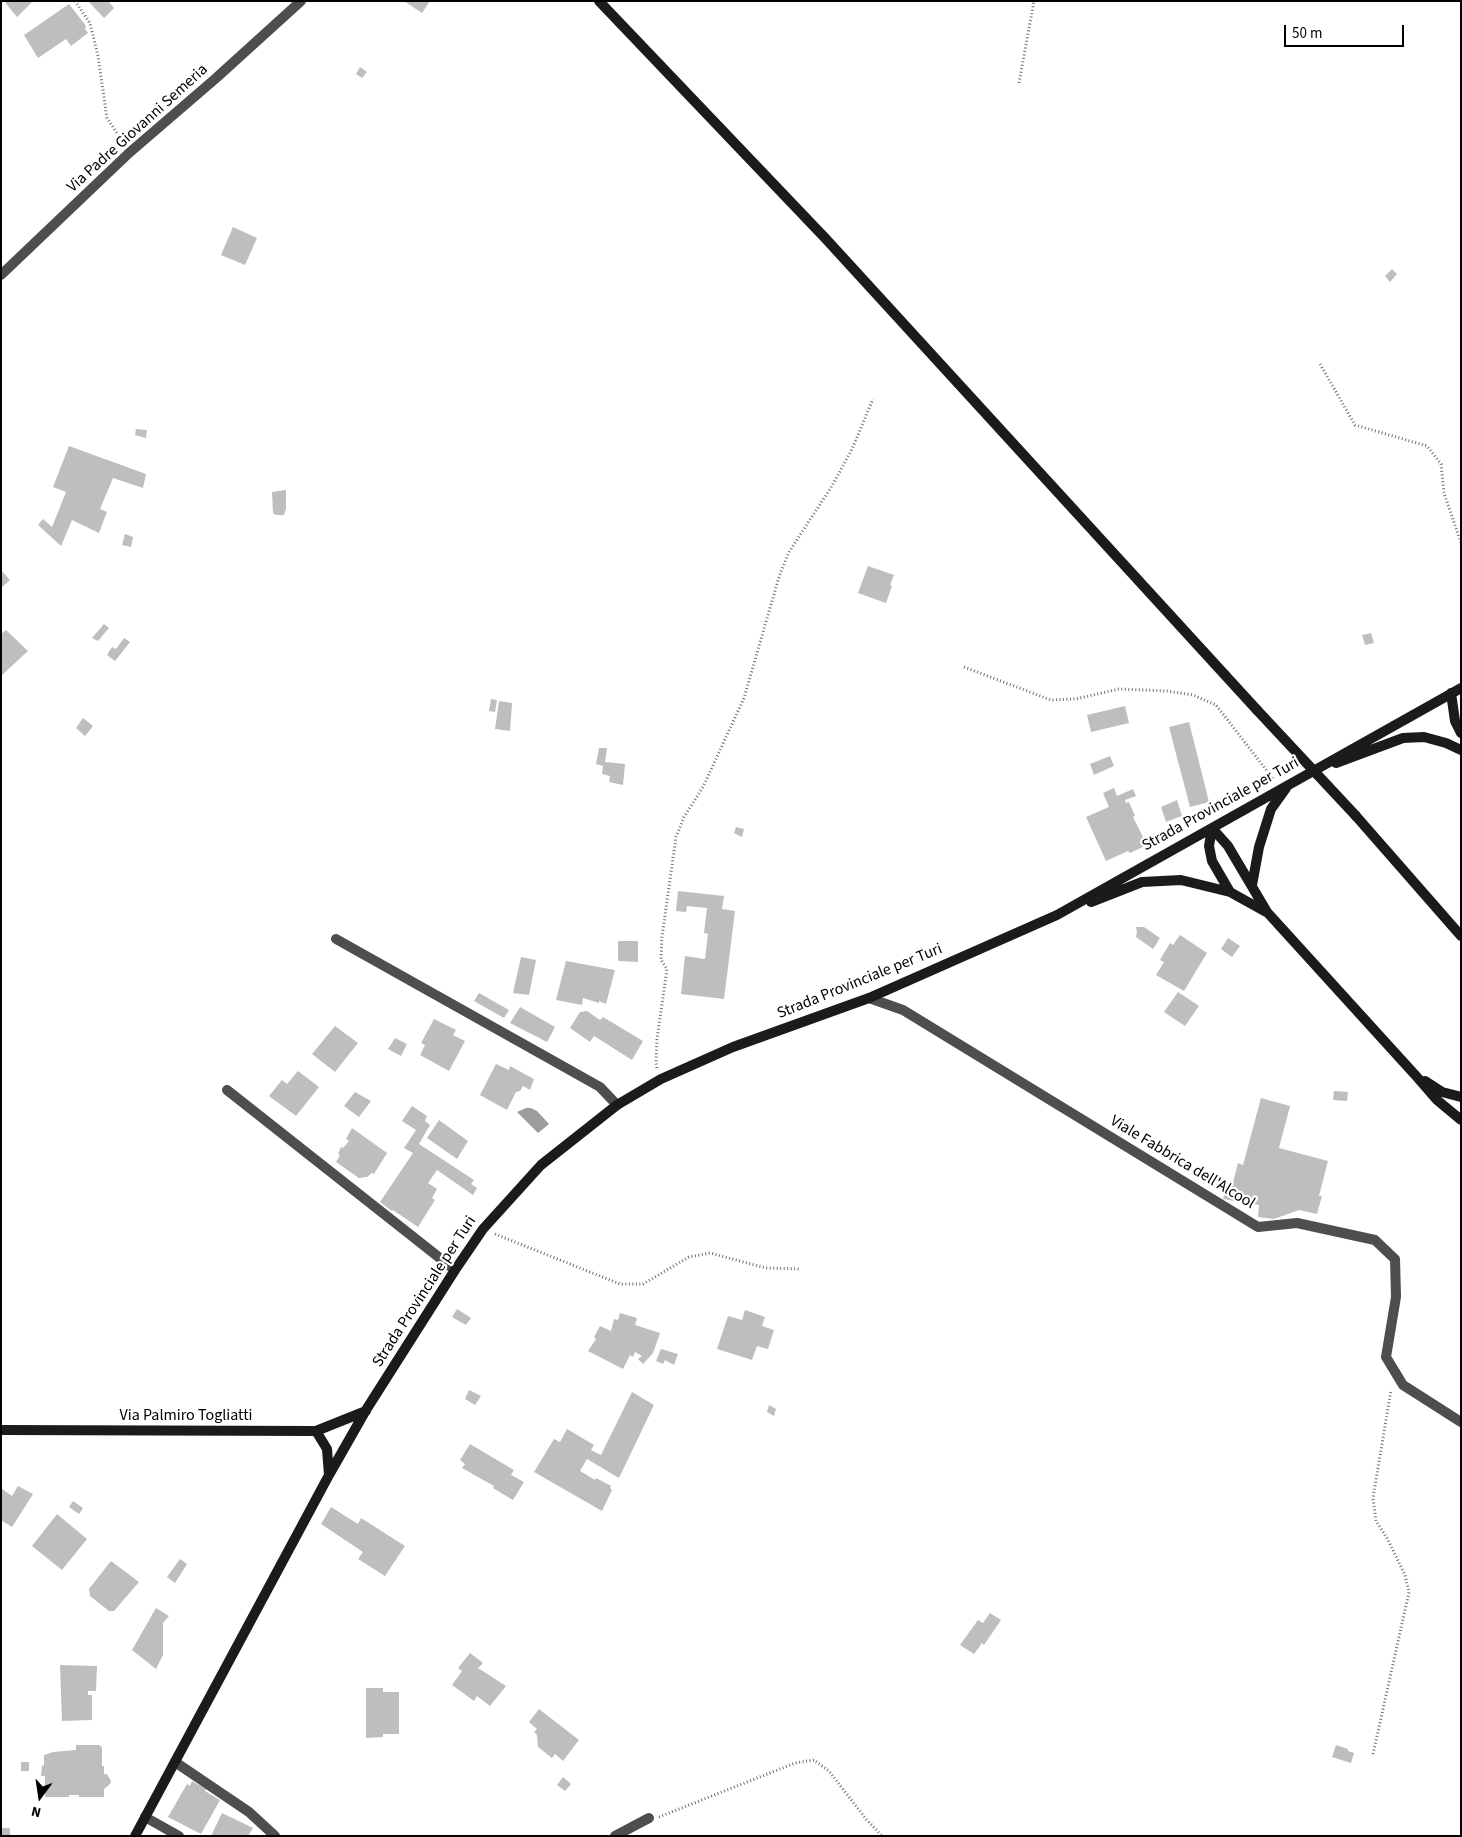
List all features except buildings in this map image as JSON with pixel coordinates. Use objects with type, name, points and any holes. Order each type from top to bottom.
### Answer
[{"type":"main road","points":[[599,1],[826,239],[1356,816],[1461,937]]},
{"type":"main road","name":"Strada Provinciale per Turi","points":[[135,1836],[329,1475],[366,1410],[454,1270],[483,1229],[541,1165],[617,1105],[661,1078],[734,1047],[869,998],[1057,915],[1461,688]]},
{"type":"main road","points":[[1450,693],[1461,701]]},
{"type":"main road","points":[[1450,693],[1455,721],[1461,733]]},
{"type":"main road","points":[[1305,775],[1403,738],[1424,738],[1446,743],[1461,750]]},
{"type":"main road","points":[[1252,885],[1259,847],[1271,809],[1285,787]]},
{"type":"main road","points":[[1212,828],[1228,846],[1267,912],[1436,1100],[1461,1120]]},
{"type":"main road","points":[[1212,828],[1210,846],[1212,861],[1230,892]]},
{"type":"main road","points":[[1057,915],[1142,882],[1181,880],[1230,892],[1267,912]]},
{"type":"main road","points":[[1417,1077],[1442,1092],[1461,1097]]},
{"type":"main road","name":"Via Palmiro Togliatti","points":[[1,1430],[316,1431],[366,1410]]},
{"type":"main road","points":[[316,1431],[327,1449],[329,1475]]},
{"type":"street","name":"Via Padre Giovanni Semeria","points":[[1,275],[129,153],[299,4]]},
{"type":"street","points":[[336,939],[600,1087],[617,1105]]},
{"type":"street","name":"Viale Fabbrica dell'Alcool","points":[[869,998],[903,1010],[1258,1227],[1296,1223],[1375,1240],[1395,1259],[1396,1297],[1386,1356],[1403,1385],[1461,1422]]},
{"type":"street","points":[[227,1090],[454,1270]]},
{"type":"street","points":[[175,1762],[249,1812],[275,1836]]},
{"type":"street","points":[[145,1817],[179,1836]]},
{"type":"street","points":[[614,1836],[649,1818]]},
{"type":"path","points":[[75,1],[90,23],[98,56],[107,118],[129,153]]},
{"type":"path","points":[[1019,83],[1034,1]]},
{"type":"path","points":[[1320,364],[1355,425],[1427,446],[1441,464],[1444,492],[1461,543]]},
{"type":"path","points":[[661,1078],[656,1063],[657,1038],[667,968],[662,960],[662,937],[676,837],[684,817],[703,787],[744,698],[779,577],[789,552],[832,486],[852,448],[873,400]]},
{"type":"path","points":[[964,667],[1051,700],[1076,699],[1119,689],[1167,691],[1193,695],[1216,706],[1285,787]]},
{"type":"path","points":[[483,1229],[620,1284],[643,1284],[688,1258],[710,1253],[766,1268],[800,1269]]},
{"type":"path","points":[[1373,1754],[1409,1592],[1401,1568],[1376,1521],[1373,1498],[1394,1370]]},
{"type":"path","points":[[649,1818],[659,1817],[795,1762],[814,1760],[829,1771],[866,1819],[882,1836]]},
{"type":"shaded area","points":[[526,1108],[537,1111],[549,1124],[538,1133],[517,1112]]}]
